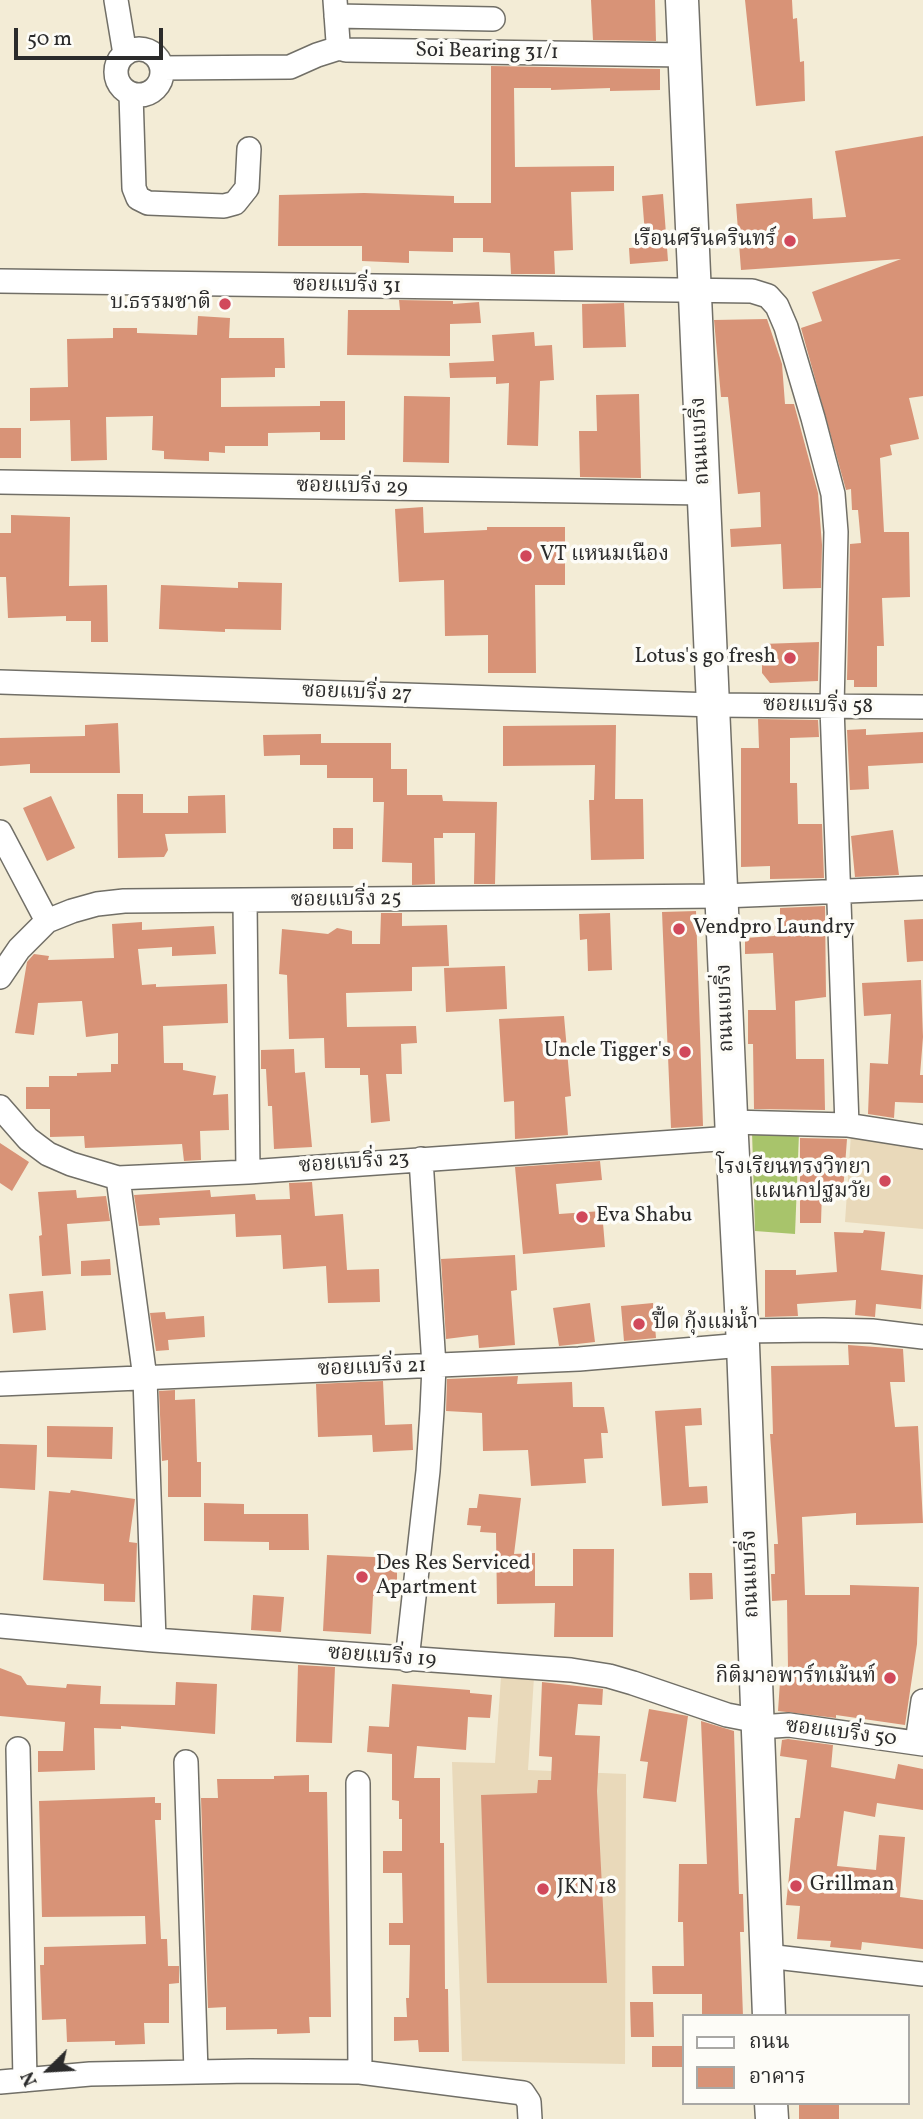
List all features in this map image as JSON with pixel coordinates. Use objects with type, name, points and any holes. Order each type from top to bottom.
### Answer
[{"type":"main road","name":"ถนนแบริ่ง","points":[[682,0],[759,1724],[769,2014]]},
{"type":"street","points":[[116,0],[125,54]]},
{"type":"street","points":[[162,68],[290,67],[339,48],[336,8],[493,19]]},
{"type":"street","name":"Soi Bearing 31/1","points":[[339,48],[414,52],[684,55]]},
{"type":"street","points":[[131,50],[147,50],[154,54],[162,68],[159,84],[154,89],[139,95],[131,93],[119,83],[119,60],[125,54],[131,50]]},
{"type":"street","points":[[131,93],[134,188],[138,198],[148,203],[224,206],[235,203],[247,188],[249,149]]},
{"type":"street","name":"ซอยแบริ่ง 31","points":[[0,281],[752,291],[768,296],[777,306],[786,327],[832,494],[836,531],[832,707]]},
{"type":"street","name":"ซอยแบริ่ง 29","points":[[0,482],[704,493]]},
{"type":"street","name":"ซอยแบริ่ง 27","points":[[0,682],[714,705]]},
{"type":"street","name":"ซอยแบริ่ง 58","points":[[714,705],[923,707]]},
{"type":"street","points":[[832,707],[847,1125]]},
{"type":"street","points":[[0,832],[47,921]]},
{"type":"street","name":"ซอยแบริ่ง 25","points":[[0,977],[19,949],[47,921],[72,911],[124,901],[722,896],[923,888]]},
{"type":"street","points":[[245,902],[248,1172]]},
{"type":"street","name":"ซอยแบริ่ง 23","points":[[0,1107],[28,1139],[48,1154],[100,1175],[118,1178],[248,1172],[421,1159],[732,1130],[847,1125],[923,1137]]},
{"type":"street","points":[[407,1660],[428,1471],[434,1366],[421,1159]]},
{"type":"street","points":[[118,1178],[145,1378],[155,1640]]},
{"type":"street","name":"ซอยแบริ่ง 21","points":[[0,1384],[579,1360],[742,1338],[872,1331],[923,1337]]},
{"type":"street","name":"ซอยแบริ่ง 19","points":[[0,1626],[407,1660],[570,1670],[609,1676],[759,1724]]},
{"type":"street","points":[[920,1744],[923,1702]]},
{"type":"street","name":"ซอยแบริ่ง 50","points":[[759,1724],[920,1744]]},
{"type":"street","points":[[19,1749],[25,2080]]},
{"type":"street","points":[[186,1762],[196,2072]]},
{"type":"street","points":[[358,1783],[360,2072]]},
{"type":"street","points":[[767,1956],[923,1974]]},
{"type":"street","points":[[0,2082],[90,2074],[360,2072],[523,2093],[529,2102],[530,2119]]},
{"type":"shaded area","name":"โรงเรียนทรงวิทยา แผนกปฐมวัย","points":[[851,1134],[923,1140],[923,1229],[845,1222]]},
{"type":"shaded area","points":[[501,1677],[534,1677],[528,1770],[626,1774],[625,2064],[462,2061],[452,1762],[495,1763]]},
{"type":"green space","points":[[752,1131],[799,1133],[795,1234],[755,1231]]},
{"type":"building","points":[[591,0],[655,0],[656,41],[593,40]]},
{"type":"building","points":[[745,0],[792,0],[793,19],[797,18],[800,62],[804,61],[805,101],[756,106]]},
{"type":"building","points":[[491,66],[660,69],[660,90],[514,88],[515,167],[614,166],[614,191],[571,192],[573,250],[554,251],[555,274],[511,274],[510,253],[483,252],[483,238],[453,238],[453,252],[409,251],[409,263],[362,261],[362,246],[278,246],[279,195],[364,193],[454,196],[454,203],[491,203]]},
{"type":"building","points":[[923,136],[923,396],[909,398],[919,439],[890,445],[892,455],[880,458],[884,532],[909,532],[910,597],[882,598],[884,646],[877,646],[877,687],[854,687],[854,680],[847,680],[850,544],[861,543],[858,510],[852,510],[851,489],[846,490],[801,328],[822,321],[812,292],[901,259],[741,270],[736,204],[812,198],[813,219],[846,217],[835,151]]},
{"type":"building","points":[[663,194],[668,261],[630,264],[629,248],[646,247],[642,196]]},
{"type":"building","points":[[399,300],[453,301],[453,304],[479,302],[481,323],[450,324],[450,356],[347,355],[348,310],[400,310]]},
{"type":"building","points":[[624,303],[626,347],[583,348],[582,304]]},
{"type":"building","points":[[198,316],[230,318],[229,338],[284,338],[285,368],[275,368],[275,377],[221,378],[221,407],[320,406],[320,401],[345,401],[345,440],[320,440],[320,432],[268,433],[268,446],[225,446],[225,453],[209,452],[209,461],[164,459],[164,451],[152,450],[153,416],[106,417],[107,460],[71,461],[70,420],[30,421],[30,388],[68,387],[67,339],[113,338],[113,328],[137,328],[137,333],[197,335]]},
{"type":"building","points":[[767,319],[782,364],[785,404],[794,404],[818,493],[822,545],[821,588],[783,589],[781,544],[731,547],[730,529],[761,527],[760,492],[738,494],[728,397],[721,397],[714,320]]},
{"type":"building","points":[[534,332],[535,346],[552,345],[554,380],[540,381],[538,446],[507,445],[509,383],[496,384],[496,377],[450,378],[449,363],[494,361],[492,335]]},
{"type":"building","points":[[639,394],[641,478],[580,477],[579,431],[597,431],[596,395]]},
{"type":"building","points":[[404,396],[450,397],[449,463],[403,462]]},
{"type":"building","points":[[0,428],[21,428],[21,458],[0,458]]},
{"type":"building","points":[[423,507],[424,533],[487,530],[487,527],[565,527],[565,585],[535,585],[536,673],[488,673],[488,635],[445,636],[444,580],[399,582],[395,509]]},
{"type":"building","points":[[11,515],[70,517],[69,586],[107,585],[108,642],[91,642],[91,621],[66,621],[66,616],[8,618],[6,577],[0,577],[0,533],[11,533]]},
{"type":"building","points":[[238,582],[282,583],[281,630],[225,629],[225,632],[159,629],[161,585],[238,588]]},
{"type":"building","name":"Lotus's go fresh","points":[[819,642],[818,681],[770,683],[762,673],[762,644]]},
{"type":"building","points":[[758,719],[818,720],[819,737],[790,738],[790,783],[797,783],[798,824],[822,824],[824,878],[770,879],[770,866],[741,867],[741,748],[759,748]]},
{"type":"building","points":[[118,723],[120,773],[30,773],[30,764],[0,766],[0,738],[85,736],[85,725]]},
{"type":"building","points":[[616,725],[615,799],[643,799],[644,859],[591,860],[589,800],[594,800],[595,765],[503,766],[503,726]]},
{"type":"building","points":[[866,729],[866,735],[923,732],[923,763],[868,766],[869,789],[850,790],[847,730]]},
{"type":"building","points":[[321,734],[321,743],[391,743],[391,769],[407,769],[407,795],[442,795],[443,801],[497,802],[495,884],[474,884],[475,833],[443,833],[443,838],[434,838],[435,884],[412,885],[412,863],[382,862],[384,802],[373,802],[373,778],[327,778],[327,765],[300,765],[300,755],[264,756],[263,735]]},
{"type":"building","points":[[117,794],[143,794],[143,813],[188,813],[188,796],[225,795],[226,833],[165,834],[168,850],[164,857],[118,858]]},
{"type":"building","points":[[51,796],[75,848],[47,861],[23,808]]},
{"type":"building","points":[[333,828],[353,828],[353,849],[333,849]]},
{"type":"building","points":[[893,830],[899,875],[855,877],[851,836]]},
{"type":"building","points":[[825,906],[826,997],[795,1001],[796,1059],[824,1059],[825,1110],[754,1109],[753,1044],[748,1044],[748,1010],[776,1010],[773,953],[745,954],[745,938],[774,936],[775,926],[780,925],[780,908]]},
{"type":"building","points":[[696,911],[703,1126],[671,1128],[662,912]]},
{"type":"building","points":[[381,913],[402,913],[402,926],[447,925],[449,966],[412,967],[412,991],[346,993],[347,1027],[416,1026],[417,1043],[401,1044],[402,1074],[386,1074],[390,1121],[371,1123],[368,1075],[360,1075],[360,1068],[325,1068],[324,1038],[289,1039],[287,975],[279,974],[282,929],[328,934],[337,928],[352,931],[352,944],[380,944]]},
{"type":"building","points":[[610,913],[612,970],[588,971],[587,939],[580,940],[579,914]]},
{"type":"building","points":[[923,919],[923,961],[907,962],[904,920]]},
{"type":"building","points":[[142,922],[142,930],[214,926],[216,954],[172,956],[172,947],[138,949],[142,985],[156,984],[156,987],[227,984],[228,1023],[163,1026],[164,1063],[183,1063],[183,1070],[216,1076],[213,1095],[228,1094],[229,1130],[200,1131],[201,1160],[184,1161],[182,1144],[85,1148],[84,1136],[50,1137],[50,1109],[26,1109],[26,1087],[49,1087],[49,1076],[111,1072],[111,1064],[118,1064],[118,1033],[86,1037],[82,1001],[38,1003],[34,1035],[15,1033],[27,962],[34,954],[49,956],[48,960],[114,958],[112,924]]},
{"type":"building","points":[[505,966],[507,1009],[446,1012],[444,968]]},
{"type":"building","points":[[921,980],[923,1037],[920,1075],[923,1075],[923,1103],[895,1102],[894,1118],[868,1114],[870,1063],[888,1064],[891,1014],[864,1016],[862,983]]},
{"type":"building","points":[[564,1016],[571,1096],[565,1097],[568,1135],[515,1139],[514,1101],[504,1102],[499,1019]]},
{"type":"building","points":[[294,1049],[295,1073],[305,1072],[312,1147],[274,1149],[272,1106],[268,1106],[266,1069],[261,1069],[261,1050]]},
{"type":"building","points":[[800,1138],[847,1139],[843,1192],[822,1190],[821,1223],[800,1223]]},
{"type":"building","points":[[0,1143],[29,1162],[12,1191],[0,1183]]},
{"type":"building","points":[[600,1161],[602,1180],[556,1184],[559,1214],[602,1211],[605,1247],[523,1254],[515,1167]]},
{"type":"building","points":[[312,1182],[315,1216],[343,1214],[347,1270],[379,1269],[380,1302],[328,1303],[326,1266],[283,1269],[281,1235],[236,1237],[235,1214],[159,1218],[160,1225],[139,1226],[134,1195],[210,1190],[211,1197],[255,1194],[256,1200],[290,1199],[289,1183]]},
{"type":"building","points":[[76,1190],[77,1198],[106,1196],[110,1221],[67,1224],[71,1274],[42,1276],[38,1192]]},
{"type":"building","points":[[864,1230],[885,1232],[881,1270],[923,1275],[921,1309],[876,1304],[875,1317],[855,1315],[856,1300],[797,1304],[798,1316],[765,1317],[765,1270],[796,1270],[796,1275],[837,1272],[834,1232],[863,1233]]},
{"type":"building","points":[[515,1255],[517,1290],[511,1291],[515,1345],[479,1348],[478,1335],[446,1339],[441,1259]]},
{"type":"building","points":[[110,1259],[111,1275],[81,1276],[81,1261]]},
{"type":"building","points":[[43,1291],[46,1330],[13,1333],[9,1294]]},
{"type":"building","points":[[590,1303],[595,1342],[559,1346],[553,1308]]},
{"type":"building","name":"ปื้ด กุ้งแม่น้ำ","points":[[653,1303],[656,1338],[624,1341],[621,1306]]},
{"type":"building","points":[[165,1312],[166,1319],[204,1316],[205,1337],[168,1340],[169,1350],[156,1351],[150,1313]]},
{"type":"building","points":[[848,1345],[903,1349],[905,1382],[890,1382],[895,1427],[918,1426],[923,1523],[856,1525],[856,1513],[802,1517],[805,1595],[850,1595],[850,1585],[919,1587],[917,1644],[905,1725],[836,1715],[836,1718],[778,1711],[781,1667],[788,1668],[787,1600],[772,1601],[774,1544],[778,1544],[770,1434],[773,1434],[771,1366],[849,1365]]},
{"type":"building","points":[[518,1376],[517,1384],[572,1382],[573,1407],[604,1407],[608,1433],[601,1433],[603,1458],[584,1459],[586,1483],[531,1486],[528,1450],[483,1451],[482,1413],[446,1411],[447,1379]]},
{"type":"building","points":[[383,1381],[385,1425],[412,1424],[413,1450],[373,1452],[372,1435],[318,1437],[316,1384]]},
{"type":"building","points":[[175,1390],[175,1400],[195,1399],[197,1462],[201,1462],[201,1497],[168,1497],[168,1460],[162,1461],[159,1391]]},
{"type":"building","points":[[701,1408],[702,1425],[685,1426],[689,1487],[707,1486],[708,1503],[662,1506],[655,1411]]},
{"type":"building","points":[[47,1426],[113,1427],[112,1459],[47,1457]]},
{"type":"building","points":[[0,1444],[37,1445],[35,1490],[0,1488]]},
{"type":"building","points":[[71,1490],[135,1499],[129,1542],[137,1543],[135,1602],[104,1601],[104,1584],[43,1580],[49,1491],[70,1493]]},
{"type":"building","points":[[479,1494],[521,1498],[514,1554],[535,1553],[535,1586],[573,1586],[573,1549],[614,1549],[613,1637],[554,1637],[555,1603],[497,1604],[496,1533],[480,1532],[481,1526],[467,1525],[469,1508],[477,1508]]},
{"type":"building","points":[[204,1503],[244,1504],[244,1514],[308,1514],[309,1550],[269,1550],[269,1542],[204,1541]]},
{"type":"building","name":"Des Res Serviced Apartment","points":[[327,1555],[397,1558],[397,1596],[373,1596],[371,1634],[323,1631]]},
{"type":"building","points":[[689,1573],[712,1573],[713,1599],[690,1600]]},
{"type":"building","points":[[253,1595],[284,1597],[281,1632],[251,1630]]},
{"type":"building","points":[[298,1665],[335,1667],[332,1743],[296,1742]]},
{"type":"building","points":[[0,1668],[21,1676],[27,1685],[66,1688],[67,1684],[101,1686],[100,1704],[175,1705],[176,1682],[217,1684],[215,1734],[121,1726],[121,1729],[94,1728],[95,1770],[38,1772],[38,1751],[63,1751],[65,1722],[0,1716]]},
{"type":"building","name":"JKN 18","points":[[542,1682],[603,1689],[602,1705],[578,1704],[575,1735],[600,1736],[597,1791],[607,1983],[487,1983],[481,1795],[537,1793],[538,1780],[551,1780],[552,1757],[539,1756]]},
{"type":"building","points":[[392,1684],[470,1690],[470,1693],[492,1695],[490,1718],[468,1717],[466,1750],[417,1746],[414,1778],[440,1778],[440,1843],[444,1843],[445,1989],[448,1989],[449,2052],[419,2052],[418,2040],[394,2041],[394,2017],[407,2017],[410,1945],[389,1945],[389,1923],[403,1923],[402,1873],[383,1873],[383,1851],[402,1851],[402,1819],[399,1819],[399,1801],[392,1800],[392,1754],[367,1752],[369,1726],[389,1727]]},
{"type":"building","points":[[649,1709],[688,1716],[676,1802],[643,1798],[648,1762],[640,1761]]},
{"type":"building","points":[[701,1721],[734,1731],[739,1894],[743,1894],[744,1932],[740,1932],[743,2014],[702,2014],[702,1994],[653,1994],[652,1966],[684,1966],[683,1922],[678,1922],[679,1864],[707,1864]]},
{"type":"building","points":[[782,1740],[833,1745],[831,1767],[895,1779],[898,1764],[923,1769],[923,1810],[877,1803],[875,1817],[844,1811],[837,1866],[876,1870],[879,1835],[905,1837],[900,1897],[923,1900],[923,1949],[862,1942],[861,1950],[830,1947],[831,1941],[797,1939],[800,1906],[786,1905],[795,1818],[800,1818],[807,1760],[780,1756]]},
{"type":"building","points":[[309,1775],[309,1792],[327,1792],[331,2017],[309,2017],[310,2033],[277,2034],[277,2029],[226,2030],[226,2007],[208,2008],[201,1798],[218,1798],[217,1779],[274,1779],[274,1776]]},
{"type":"building","points":[[155,1797],[155,1803],[161,1803],[161,1820],[155,1820],[161,1939],[167,1939],[168,1966],[179,1966],[179,1983],[169,1984],[169,2023],[144,2023],[145,2044],[115,2045],[115,2041],[67,2042],[66,2019],[42,2020],[40,1965],[44,1965],[44,1947],[146,1944],[145,1916],[42,1917],[39,1801]]},
{"type":"building","points":[[630,2002],[653,2002],[654,2037],[631,2037]]},
{"type":"building","points":[[652,2046],[682,2046],[682,2067],[652,2067]]},
{"type":"building","points":[[799,2105],[839,2105],[839,2119],[799,2119]]},
{"type":"place","name":"เรือนศรีนครินทร์","points":[[790,241]]},
{"type":"place","name":"บ.ธรรมชาติ","points":[[225,304]]},
{"type":"place","name":"VT แหนมเนือง","points":[[526,556]]},
{"type":"place","name":"Lotus's go fresh","points":[[790,658]]},
{"type":"place","name":"Vendpro Laundry","points":[[679,929]]},
{"type":"place","name":"Uncle Tigger's","points":[[685,1052]]},
{"type":"place","name":"โรงเรียนทรงวิทยา แผนกปฐมวัย","points":[[885,1181]]},
{"type":"place","name":"Eva Shabu","points":[[582,1217]]},
{"type":"place","name":"ปื้ด กุ้งแม่น้ำ","points":[[639,1324]]},
{"type":"place","name":"Des Res Serviced Apartment","points":[[362,1577]]},
{"type":"place","name":"กิติมาอพาร์ทเม้นท์","points":[[890,1678]]},
{"type":"place","name":"Grillman","points":[[796,1886]]},
{"type":"place","name":"JKN 18","points":[[543,1889]]}]
